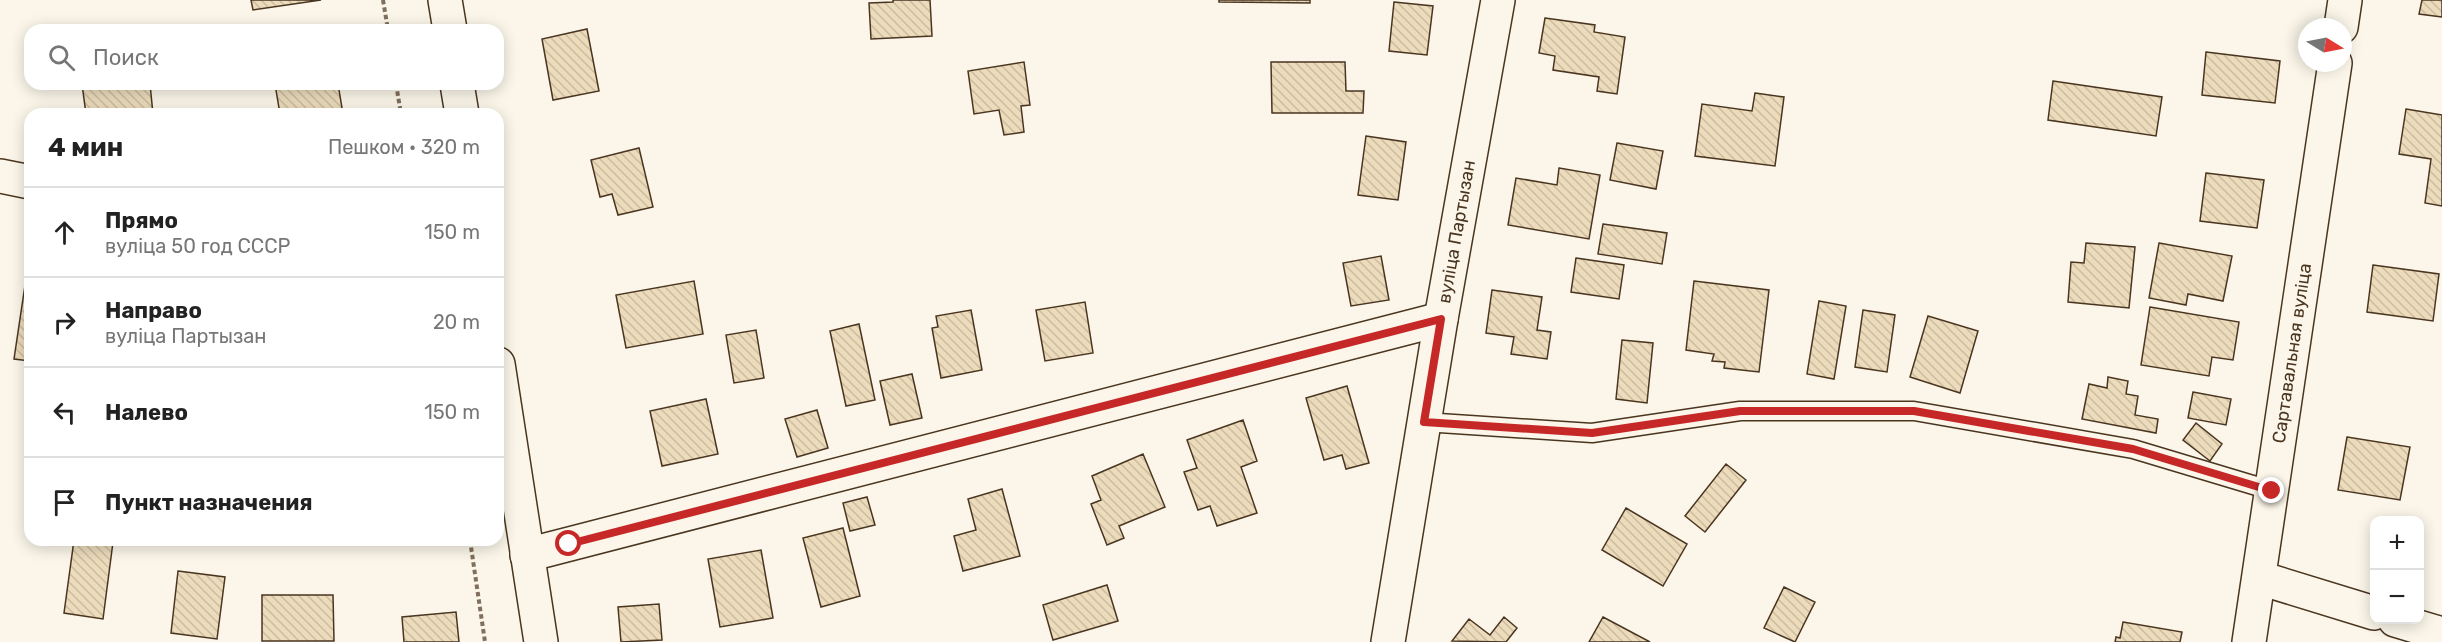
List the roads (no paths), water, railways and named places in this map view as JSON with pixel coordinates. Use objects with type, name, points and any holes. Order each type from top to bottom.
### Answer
[{"type":"street","points":[[445,0],[449,24]]},
{"type":"street","name":"вуліца Партызан","points":[[1388,642],[1441,319],[1498,0]]},
{"type":"street","points":[[2342,18],[2345,0]]},
{"type":"street","name":"Сартавальная вуліца","points":[[2249,642],[2335,72]]},
{"type":"street","points":[[458,90],[461,108]]},
{"type":"street","points":[[0,176],[24,181]]},
{"type":"street","points":[[527,555],[1441,319]]},
{"type":"street","points":[[504,404],[541,642]]},
{"type":"street","points":[[2260,578],[2370,612]]},
{"type":"street","points":[[2409,624],[2442,634]]},
{"type":"lane","points":[[1424,422],[1592,433],[1740,411],[1914,411],[2133,449],[2272,491]]}]
